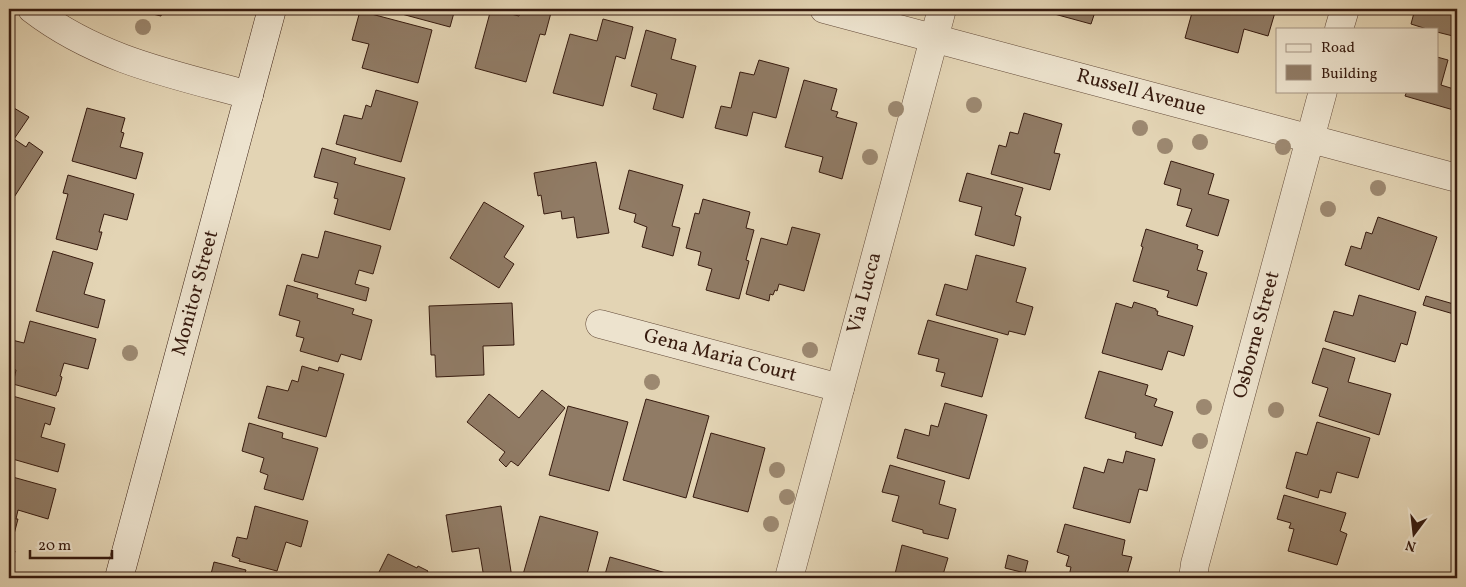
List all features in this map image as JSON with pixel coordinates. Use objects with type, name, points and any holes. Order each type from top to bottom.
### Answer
[{"type":"street","points":[[32,9],[45,19],[90,45],[139,65],[249,95]]},
{"type":"street","name":"Monitor Street","points":[[119,578],[272,9]]},
{"type":"street","name":"Russell Avenue","points":[[824,9],[1457,178]]},
{"type":"street","name":"Via Lucca","points":[[789,578],[942,9]]},
{"type":"street","points":[[1339,28],[1345,9]]},
{"type":"street","name":"Osborne Street","points":[[1193,578],[1195,564],[1323,92]]},
{"type":"street","name":"Gena Maria Court","points":[[600,324],[840,388]]},
{"type":"building","points":[[132,9],[163,9],[161,16]]},
{"type":"building","points":[[383,9],[455,9],[450,27]]},
{"type":"building","points":[[491,9],[519,16],[521,9],[552,9],[545,35],[540,34],[526,82],[475,68]]},
{"type":"building","points":[[1036,9],[1096,9],[1091,24]]},
{"type":"building","points":[[1193,9],[1221,9],[1240,14],[1242,9],[1276,9],[1268,36],[1244,29],[1238,53],[1185,38]]},
{"type":"building","points":[[1415,9],[1457,9],[1457,37],[1438,32],[1438,28],[1424,28],[1411,24]]},
{"type":"building","points":[[360,11],[432,30],[418,83],[362,68],[369,44],[352,40]]},
{"type":"building","points":[[603,19],[633,27],[625,59],[616,56],[603,106],[553,93],[570,34],[597,41]]},
{"type":"building","points":[[646,30],[676,39],[671,59],[696,66],[683,118],[653,109],[657,94],[631,86]]},
{"type":"building","points":[[1438,57],[1448,60],[1441,85],[1457,90],[1457,111],[1405,96],[1407,92],[1438,92]]},
{"type":"building","points":[[759,60],[789,68],[776,118],[753,112],[747,136],[715,128],[721,106],[731,108],[740,72],[754,75]]},
{"type":"building","points":[[804,80],[837,89],[831,110],[838,112],[836,117],[857,123],[842,179],[819,172],[823,157],[785,147]]},
{"type":"building","points":[[376,90],[418,102],[401,162],[336,144],[344,115],[362,119],[366,105],[371,107]]},
{"type":"building","points":[[9,105],[29,117],[14,139],[26,147],[29,142],[43,152],[11,202],[9,200]]},
{"type":"building","points":[[87,108],[125,118],[121,132],[124,133],[120,147],[143,153],[136,179],[72,161]]},
{"type":"building","points":[[1024,113],[1062,124],[1054,153],[1060,154],[1050,190],[991,174],[999,145],[1006,147],[1010,132],[1018,134]]},
{"type":"building","points":[[322,148],[356,158],[354,164],[405,178],[390,230],[334,214],[338,199],[334,198],[338,183],[314,177]]},
{"type":"building","points":[[1171,161],[1214,174],[1208,194],[1229,200],[1218,236],[1186,226],[1192,209],[1177,205],[1181,189],[1164,184]]},
{"type":"building","points":[[596,162],[609,233],[577,238],[574,217],[562,219],[561,211],[544,214],[541,195],[538,196],[534,173]]},
{"type":"building","points":[[629,170],[683,185],[672,226],[680,228],[673,256],[642,247],[647,227],[634,222],[636,214],[619,209]]},
{"type":"building","points":[[967,173],[1023,188],[1015,215],[1021,217],[1014,246],[975,235],[982,207],[959,201]]},
{"type":"building","points":[[68,175],[134,194],[127,220],[104,214],[97,250],[56,239],[68,194],[63,193]]},
{"type":"building","points":[[703,199],[750,212],[746,228],[754,230],[746,260],[749,261],[739,299],[706,290],[712,269],[698,265],[701,252],[686,248],[695,213],[699,214]]},
{"type":"building","points":[[484,202],[524,226],[504,257],[514,264],[499,288],[450,258]]},
{"type":"building","points":[[1378,217],[1437,237],[1419,290],[1345,265],[1351,246],[1361,249],[1366,232],[1372,234]]},
{"type":"building","points":[[792,227],[820,234],[804,291],[779,284],[777,291],[775,290],[773,295],[770,294],[769,301],[746,294],[761,238],[787,245]]},
{"type":"building","points":[[1146,229],[1198,245],[1197,249],[1203,251],[1197,270],[1207,273],[1197,306],[1167,297],[1169,291],[1133,281]]},
{"type":"building","points":[[325,231],[381,246],[373,274],[359,270],[355,284],[369,288],[366,301],[294,281],[302,254],[318,258]]},
{"type":"building","points":[[53,251],[93,263],[84,294],[105,300],[98,328],[36,311]]},
{"type":"building","points":[[976,255],[1026,268],[1016,302],[1033,307],[1025,335],[1009,331],[1008,335],[936,315],[945,284],[967,290]]},
{"type":"building","points":[[287,285],[318,294],[317,298],[354,309],[352,314],[372,320],[361,360],[341,354],[338,362],[300,351],[304,338],[296,336],[300,321],[279,315]]},
{"type":"building","points":[[1359,295],[1416,312],[1407,345],[1401,343],[1395,362],[1325,341],[1334,311],[1353,316]]},
{"type":"building","points":[[1426,296],[1457,305],[1457,315],[1423,305]]},
{"type":"building","points":[[1134,302],[1156,309],[1158,311],[1157,315],[1193,326],[1184,356],[1168,351],[1162,370],[1102,353],[1116,303],[1132,308]]},
{"type":"building","points":[[512,303],[514,345],[483,346],[484,375],[436,377],[435,355],[431,355],[429,306]]},
{"type":"building","points":[[928,320],[998,339],[982,397],[941,386],[945,373],[936,371],[939,359],[918,354]]},
{"type":"building","points":[[30,321],[96,339],[88,369],[64,363],[56,396],[13,384],[16,370],[9,368],[9,352],[12,340],[24,343]]},
{"type":"building","points":[[1323,348],[1355,358],[1348,382],[1391,394],[1379,435],[1319,416],[1328,388],[1312,383]]},
{"type":"building","points":[[302,366],[318,371],[319,367],[344,374],[326,437],[258,418],[267,386],[288,391],[292,380],[298,382]]},
{"type":"building","points":[[1099,371],[1148,385],[1145,395],[1157,399],[1154,406],[1173,412],[1162,446],[1135,438],[1136,433],[1085,418]]},
{"type":"building","points":[[542,390],[565,408],[518,466],[511,461],[506,467],[499,460],[505,452],[467,422],[489,394],[519,418]]},
{"type":"building","points":[[9,395],[55,408],[50,425],[45,423],[41,437],[65,444],[58,472],[9,458]]},
{"type":"building","points":[[646,399],[709,416],[686,498],[623,480]]},
{"type":"building","points":[[945,403],[987,415],[969,479],[897,458],[905,429],[929,436],[931,425],[938,427]]},
{"type":"building","points":[[568,406],[628,422],[609,491],[549,475]]},
{"type":"building","points":[[1317,422],[1370,438],[1358,478],[1337,472],[1331,493],[1320,490],[1318,498],[1286,488],[1296,452],[1307,455]]},
{"type":"building","points":[[249,423],[283,433],[282,438],[318,448],[303,500],[264,489],[268,475],[260,472],[264,458],[242,451]]},
{"type":"building","points":[[711,433],[765,448],[748,512],[693,497]]},
{"type":"building","points":[[1126,451],[1155,459],[1147,491],[1139,489],[1130,523],[1073,508],[1084,467],[1104,473],[1108,459],[1123,463]]},
{"type":"building","points":[[890,465],[945,481],[939,504],[956,509],[948,539],[923,533],[923,530],[892,521],[899,496],[882,492]]},
{"type":"building","points":[[9,476],[56,489],[48,519],[18,510],[16,519],[18,519],[13,538],[9,537]]},
{"type":"building","points":[[1284,495],[1346,513],[1340,531],[1347,534],[1337,565],[1288,551],[1294,529],[1289,528],[1291,523],[1277,519]]},
{"type":"building","points":[[255,506],[308,521],[301,547],[286,542],[277,571],[239,561],[240,559],[232,556],[237,537],[247,539]]},
{"type":"building","points":[[501,506],[512,578],[484,578],[479,548],[452,552],[446,515]]},
{"type":"building","points":[[540,516],[598,532],[586,578],[522,578]]},
{"type":"building","points":[[1065,524],[1125,540],[1122,555],[1132,557],[1126,578],[1077,578],[1069,576],[1071,567],[1066,566],[1069,556],[1057,552]]},
{"type":"building","points":[[902,545],[948,558],[942,578],[894,578]]},
{"type":"building","points":[[9,550],[15,551],[9,573]]},
{"type":"building","points":[[388,554],[417,568],[418,566],[428,571],[424,578],[376,578]]},
{"type":"building","points":[[1008,555],[1028,561],[1025,573],[1005,568]]},
{"type":"building","points":[[610,557],[666,573],[665,578],[604,578]]},
{"type":"building","points":[[214,562],[246,570],[245,573],[264,578],[210,578]]},
{"type":"building","points":[[672,573],[689,578],[670,578]]},
{"type":"building","points":[[868,575],[881,578],[867,578]]}]
